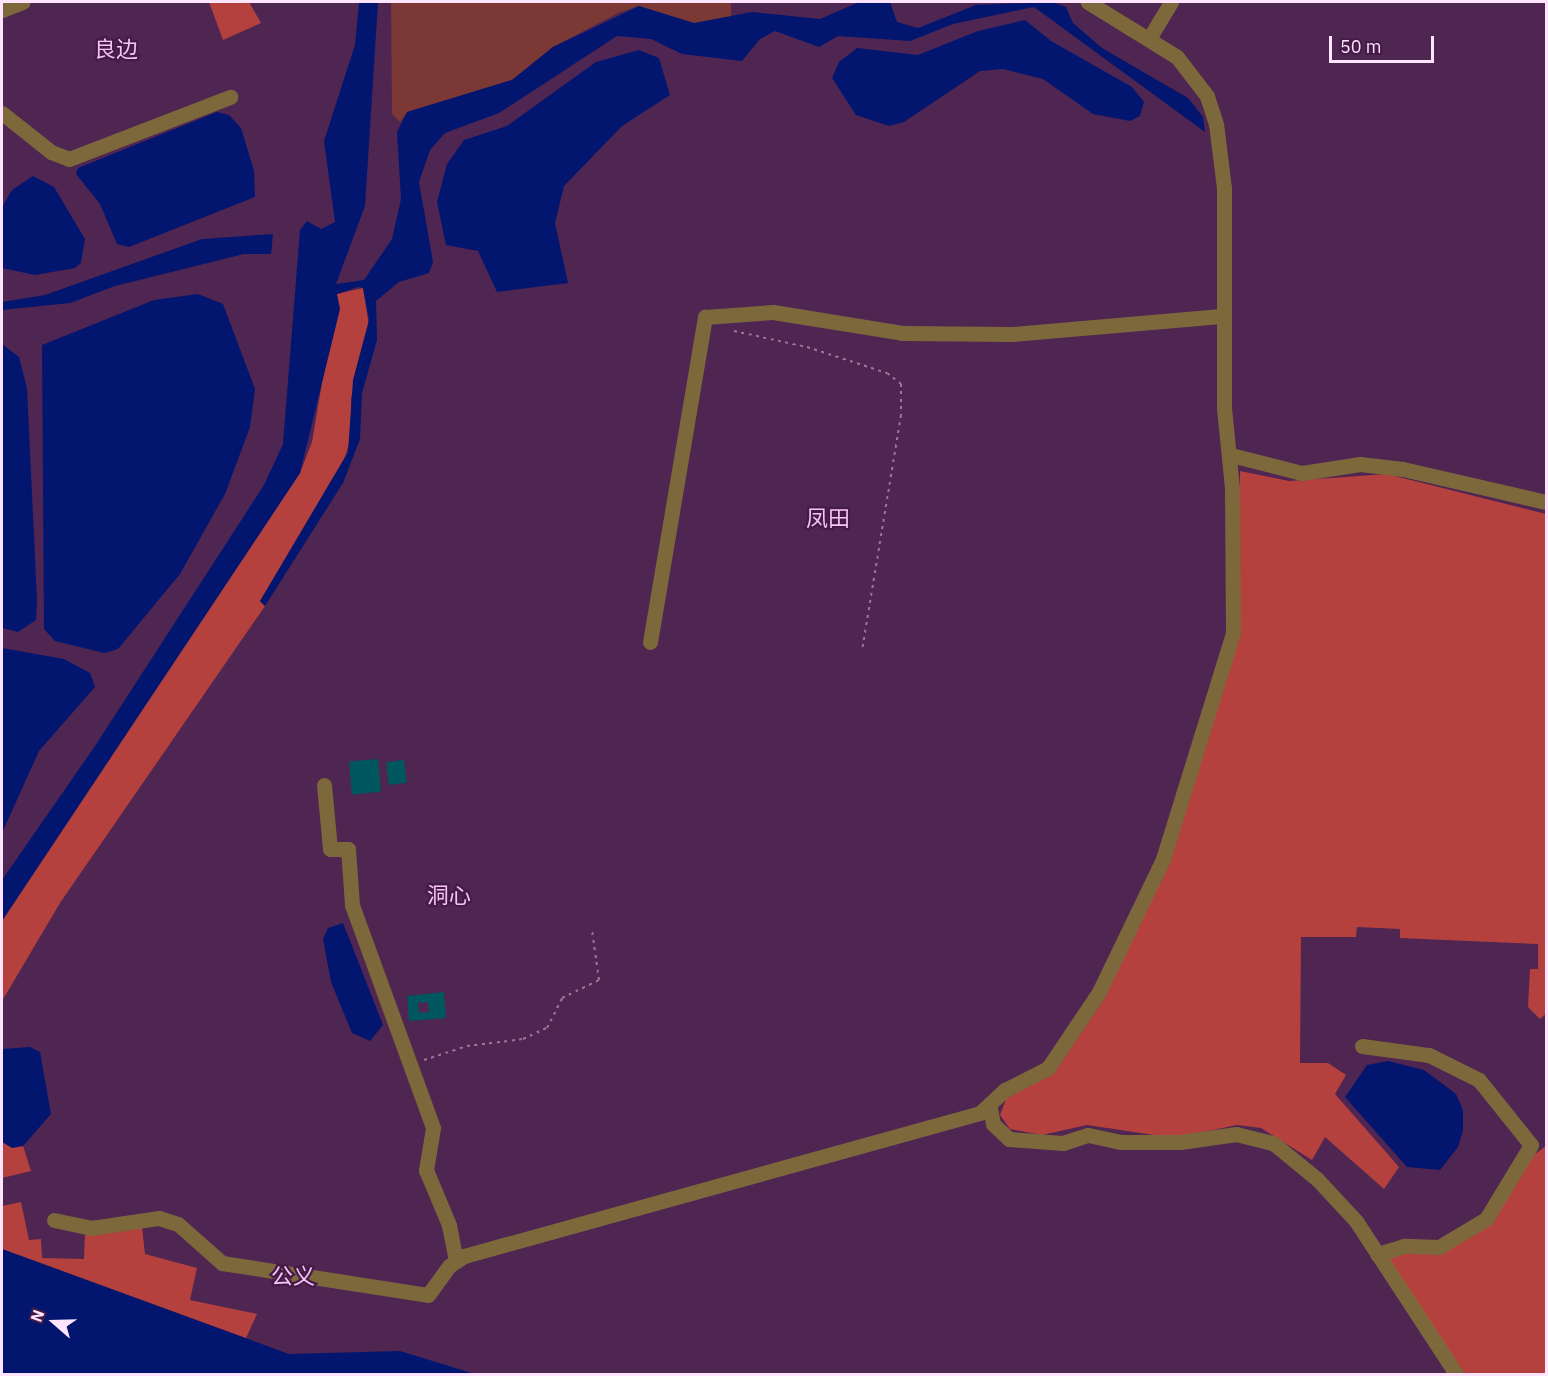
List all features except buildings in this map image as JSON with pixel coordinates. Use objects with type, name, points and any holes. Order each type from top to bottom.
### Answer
[{"type":"street","points":[[2,10],[23,2]]},
{"type":"street","points":[[54,1220],[91,1228],[136,1218],[169,1220],[222,1263],[423,1296],[434,1291],[456,1260],[990,1108],[1005,1090],[1041,1074],[1056,1057],[1099,992],[1163,859],[1232,644],[1231,455],[1224,316],[1224,188],[1216,124],[1199,82],[1150,37],[1088,2]]},
{"type":"street","points":[[1150,37],[1171,2]]},
{"type":"street","points":[[2,113],[51,152],[69,159],[230,97]]},
{"type":"street","points":[[650,642],[705,317],[734,313],[773,312],[902,333],[1012,334],[1224,316]]},
{"type":"street","points":[[1231,455],[1302,473],[1360,464],[1403,469],[1546,502]]},
{"type":"street","points":[[324,785],[330,849],[348,849],[352,905],[433,1128],[426,1170],[449,1225],[456,1260]]},
{"type":"street","points":[[1362,1046],[1428,1055],[1479,1080],[1531,1145],[1486,1219],[1439,1247],[1404,1246],[1377,1254]]},
{"type":"street","points":[[990,1108],[993,1124],[1009,1139],[1063,1143],[1088,1135],[1121,1142],[1180,1142],[1236,1134],[1273,1143],[1317,1179],[1377,1254],[1456,1374]]},
{"type":"path","points":[[734,313],[733,330],[807,347],[887,373],[901,384],[901,415],[862,651]]},
{"type":"path","points":[[410,1066],[547,1028],[562,998],[598,980],[592,930]]},
{"type":"shaded area","points":[[209,2],[249,2],[261,23],[223,40]]},
{"type":"shaded area","points":[[359,2],[378,2],[365,206],[336,284],[364,280],[392,239],[401,199],[397,132],[407,112],[512,80],[553,47],[639,6],[694,23],[752,12],[820,19],[859,2],[890,2],[897,22],[918,28],[976,5],[1052,2],[1066,7],[1073,23],[1102,48],[1188,98],[1203,117],[1205,132],[1034,7],[953,24],[910,41],[838,36],[819,47],[775,31],[760,39],[742,61],[682,54],[651,39],[617,36],[499,113],[445,133],[430,150],[419,182],[433,262],[429,273],[399,282],[376,301],[377,340],[362,393],[360,439],[343,483],[265,606],[260,601],[348,452],[353,380],[369,320],[363,288],[358,287],[337,294],[340,309],[300,473],[2,921],[2,880],[95,746],[264,485],[283,444],[300,230],[307,221],[321,229],[335,222],[324,141],[355,45]]},
{"type":"shaded area","points":[[391,2],[731,2],[731,19],[694,23],[639,6],[620,12],[553,47],[512,80],[407,112],[400,122],[392,114]]},
{"type":"shaded area","points":[[1025,20],[1051,41],[1132,87],[1144,102],[1140,116],[1130,121],[1093,114],[1043,79],[1003,69],[980,71],[904,122],[889,126],[856,115],[832,78],[839,62],[857,48],[918,55],[978,31]]},
{"type":"shaded area","points":[[639,50],[659,58],[670,95],[622,126],[564,186],[555,223],[568,283],[497,292],[478,251],[446,245],[437,202],[447,164],[464,140],[507,126],[596,62]]},
{"type":"shaded area","points":[[217,112],[229,115],[241,128],[254,171],[255,197],[129,247],[117,244],[100,204],[76,174],[78,168]]},
{"type":"shaded area","points":[[33,176],[54,187],[85,239],[81,263],[75,268],[35,275],[2,268],[2,207],[12,190]]},
{"type":"shaded area","points":[[273,234],[271,254],[244,254],[115,286],[70,303],[2,310],[2,302],[45,295],[202,239]]},
{"type":"shaded area","points":[[363,288],[369,326],[351,399],[352,435],[341,469],[260,601],[265,606],[60,903],[2,1001],[2,921],[300,473],[312,442],[337,294]]},
{"type":"shaded area","points":[[198,294],[223,304],[255,389],[250,427],[225,494],[180,574],[118,649],[104,653],[55,641],[44,629],[42,345],[154,300]]},
{"type":"shaded area","points":[[2,344],[19,357],[27,388],[37,600],[36,620],[18,632],[2,628]]},
{"type":"shaded area","points":[[1240,471],[1289,481],[1387,474],[1546,514],[1546,1014],[1540,1019],[1528,1007],[1530,969],[1538,969],[1538,944],[1400,938],[1400,929],[1357,927],[1356,937],[1301,937],[1300,1063],[1328,1063],[1346,1075],[1335,1094],[1399,1167],[1384,1189],[1325,1137],[1312,1160],[1261,1128],[1237,1125],[1174,1138],[1087,1125],[1042,1135],[1010,1129],[1000,1115],[1008,1094],[1044,1077],[1133,936],[1238,636]]},
{"type":"shaded area","points":[[2,648],[64,659],[90,673],[95,687],[39,751],[2,833]]},
{"type":"shaded area","points":[[343,923],[383,1025],[370,1041],[352,1033],[331,982],[323,939],[328,928]]},
{"type":"shaded area","points":[[30,1047],[40,1052],[51,1114],[23,1146],[12,1148],[2,1142],[2,1049]]},
{"type":"shaded area","points":[[1388,1061],[1424,1070],[1456,1094],[1463,1110],[1463,1131],[1458,1147],[1440,1170],[1407,1167],[1345,1097],[1367,1065]]},
{"type":"shaded area","points":[[2,1142],[23,1146],[31,1171],[2,1178]]},
{"type":"shaded area","points":[[1546,1146],[1546,1374],[1461,1374],[1386,1258],[1400,1249],[1440,1253],[1493,1220],[1531,1157]]},
{"type":"shaded area","points":[[21,1202],[29,1240],[41,1239],[42,1258],[84,1259],[85,1234],[142,1227],[145,1254],[197,1268],[190,1300],[257,1314],[246,1338],[2,1249],[2,1206]]},
{"type":"shaded area","points":[[2,1249],[289,1354],[400,1351],[475,1374],[2,1374]]},
{"type":"district","name":"良边","points":[[116,49]]},
{"type":"district","name":"凤田","points":[[828,518]]},
{"type":"district","name":"洞心","points":[[449,895]]},
{"type":"district","name":"公义","points":[[293,1276]]}]
